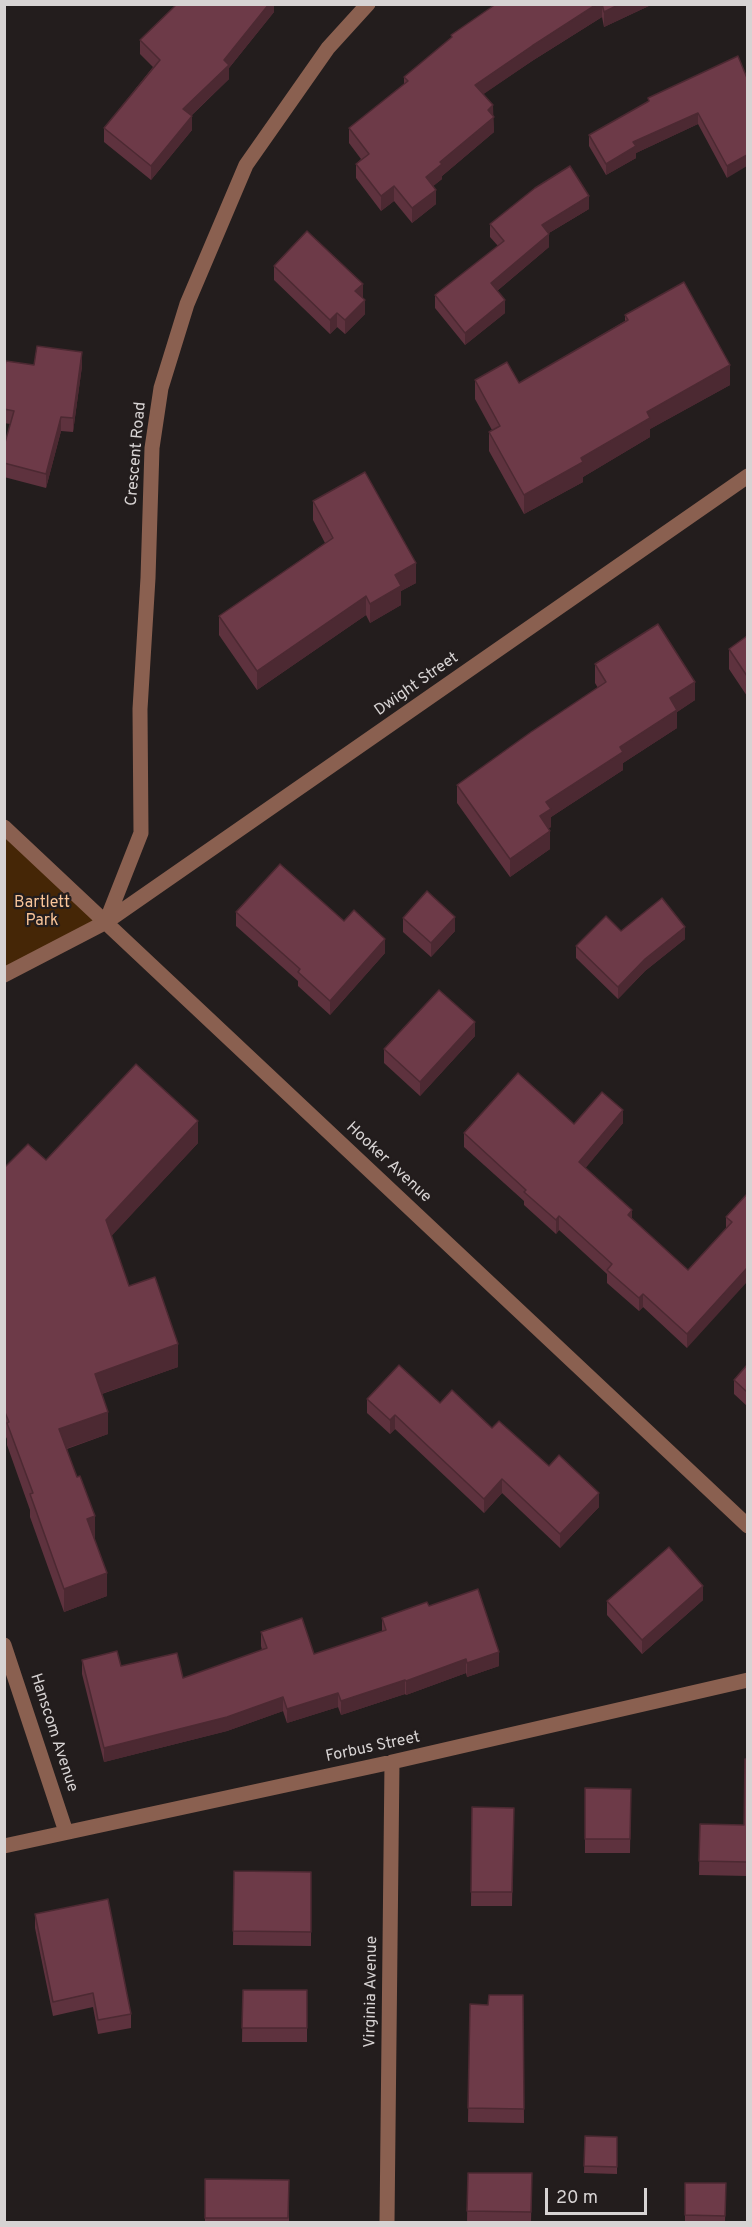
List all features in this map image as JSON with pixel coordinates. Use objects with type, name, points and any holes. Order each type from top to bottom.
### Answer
[{"type":"street","name":"Crescent Road","points":[[106,922],[141,833],[140,709],[148,578],[152,448],[161,388],[187,304],[246,165],[328,48],[368,4]]},
{"type":"street","name":"Dwight Street","points":[[106,922],[747,476]]},
{"type":"street","name":"Hooker Avenue","points":[[4,827],[747,1526]]},
{"type":"street","points":[[4,975],[106,922]]},
{"type":"street","name":"Hanscom Avenue","points":[[4,1645],[66,1832]]},
{"type":"street","name":"Forbus Street","points":[[4,1846],[392,1762],[747,1680]]},
{"type":"street","name":"Virginia Avenue","points":[[387,2223],[392,1762]]},
{"type":"green space","name":"Bartlett Park","points":[[4,827],[106,922],[4,975]]},
{"type":"building","points":[[177,4],[269,4],[224,60],[229,65],[183,109],[192,116],[151,166],[104,128],[160,60],[140,40]]},
{"type":"building","points":[[496,4],[597,4],[475,85],[493,105],[488,110],[494,117],[440,162],[442,164],[426,177],[436,190],[412,208],[394,186],[381,196],[356,164],[369,154],[349,128],[408,81],[404,77],[452,37],[451,35]]},
{"type":"building","points":[[602,4],[620,4],[604,12]]},
{"type":"building","points":[[738,56],[747,78],[747,155],[727,166],[698,113],[633,142],[636,146],[606,164],[589,135],[649,101],[648,98]]},
{"type":"building","points":[[570,166],[589,196],[542,225],[549,234],[491,283],[505,300],[465,333],[435,295],[504,241],[490,224],[535,188]]},
{"type":"building","points":[[307,231],[363,284],[355,291],[365,300],[345,320],[337,313],[330,320],[274,266]]},
{"type":"building","points":[[684,282],[730,365],[647,412],[650,418],[581,458],[583,462],[524,495],[489,432],[500,426],[475,380],[507,362],[519,383],[628,320],[625,315]]},
{"type":"building","points":[[37,346],[82,352],[73,418],[61,417],[46,474],[4,463],[4,446],[14,411],[4,409],[6,361],[34,365]]},
{"type":"building","points":[[365,472],[416,563],[395,575],[401,586],[370,604],[366,596],[257,671],[219,616],[333,538],[313,501]]},
{"type":"building","points":[[658,624],[695,682],[670,698],[677,710],[620,747],[623,752],[546,802],[551,809],[540,816],[550,831],[510,859],[457,785],[606,682],[595,664]]},
{"type":"building","points":[[747,636],[747,676],[729,649]]},
{"type":"building","points":[[280,864],[344,921],[354,910],[385,939],[330,1001],[298,972],[300,969],[236,912]]},
{"type":"building","points":[[427,891],[455,917],[431,943],[403,918]]},
{"type":"building","points":[[662,898],[685,927],[645,959],[618,987],[576,946],[606,916],[621,931]]},
{"type":"building","points":[[439,990],[475,1022],[420,1082],[384,1049]]},
{"type":"building","points":[[136,1064],[198,1121],[106,1220],[129,1286],[155,1277],[178,1344],[95,1374],[108,1412],[59,1429],[95,1516],[87,1519],[107,1573],[64,1589],[30,1494],[33,1493],[4,1410],[4,1168],[28,1144],[46,1160]]},
{"type":"building","points":[[518,1073],[574,1124],[602,1092],[623,1110],[579,1162],[632,1210],[628,1215],[688,1270],[732,1222],[726,1217],[747,1194],[747,1268],[687,1334],[643,1294],[639,1298],[607,1270],[612,1264],[559,1216],[556,1220],[524,1192],[526,1190],[464,1133]]},
{"type":"building","points":[[399,1365],[440,1403],[452,1390],[492,1428],[499,1421],[549,1466],[559,1455],[599,1493],[560,1534],[502,1479],[484,1499],[395,1415],[390,1420],[367,1399]]},
{"type":"building","points":[[747,1365],[747,1392],[734,1380]]},
{"type":"building","points":[[669,1547],[703,1586],[642,1640],[607,1601]]},
{"type":"building","points":[[478,1589],[499,1652],[467,1663],[466,1659],[341,1701],[338,1693],[287,1709],[283,1697],[227,1717],[104,1748],[82,1660],[117,1651],[121,1666],[177,1653],[183,1678],[267,1648],[261,1632],[302,1618],[314,1654],[386,1630],[382,1618],[427,1602],[429,1606]]},
{"type":"building","points":[[745,1759],[747,1759],[747,1862],[699,1861],[700,1824],[744,1825]]},
{"type":"building","points":[[585,1788],[631,1789],[630,1839],[585,1839]]},
{"type":"building","points":[[472,1807],[514,1808],[512,1892],[471,1892]]},
{"type":"building","points":[[234,1871],[311,1872],[311,1932],[233,1931]]},
{"type":"building","points":[[108,1899],[131,2014],[98,2020],[93,1993],[53,2002],[35,1914]]},
{"type":"building","points":[[243,1990],[307,1990],[307,2028],[242,2028]]},
{"type":"building","points":[[489,1995],[523,1995],[524,2109],[468,2108],[470,2004],[488,2005]]},
{"type":"building","points":[[585,2136],[617,2137],[617,2167],[584,2166]]},
{"type":"building","points":[[468,2173],[532,2173],[531,2212],[467,2211]]},
{"type":"building","points":[[205,2179],[289,2180],[288,2218],[205,2218]]},
{"type":"building","points":[[685,2183],[726,2183],[725,2216],[685,2215]]}]
